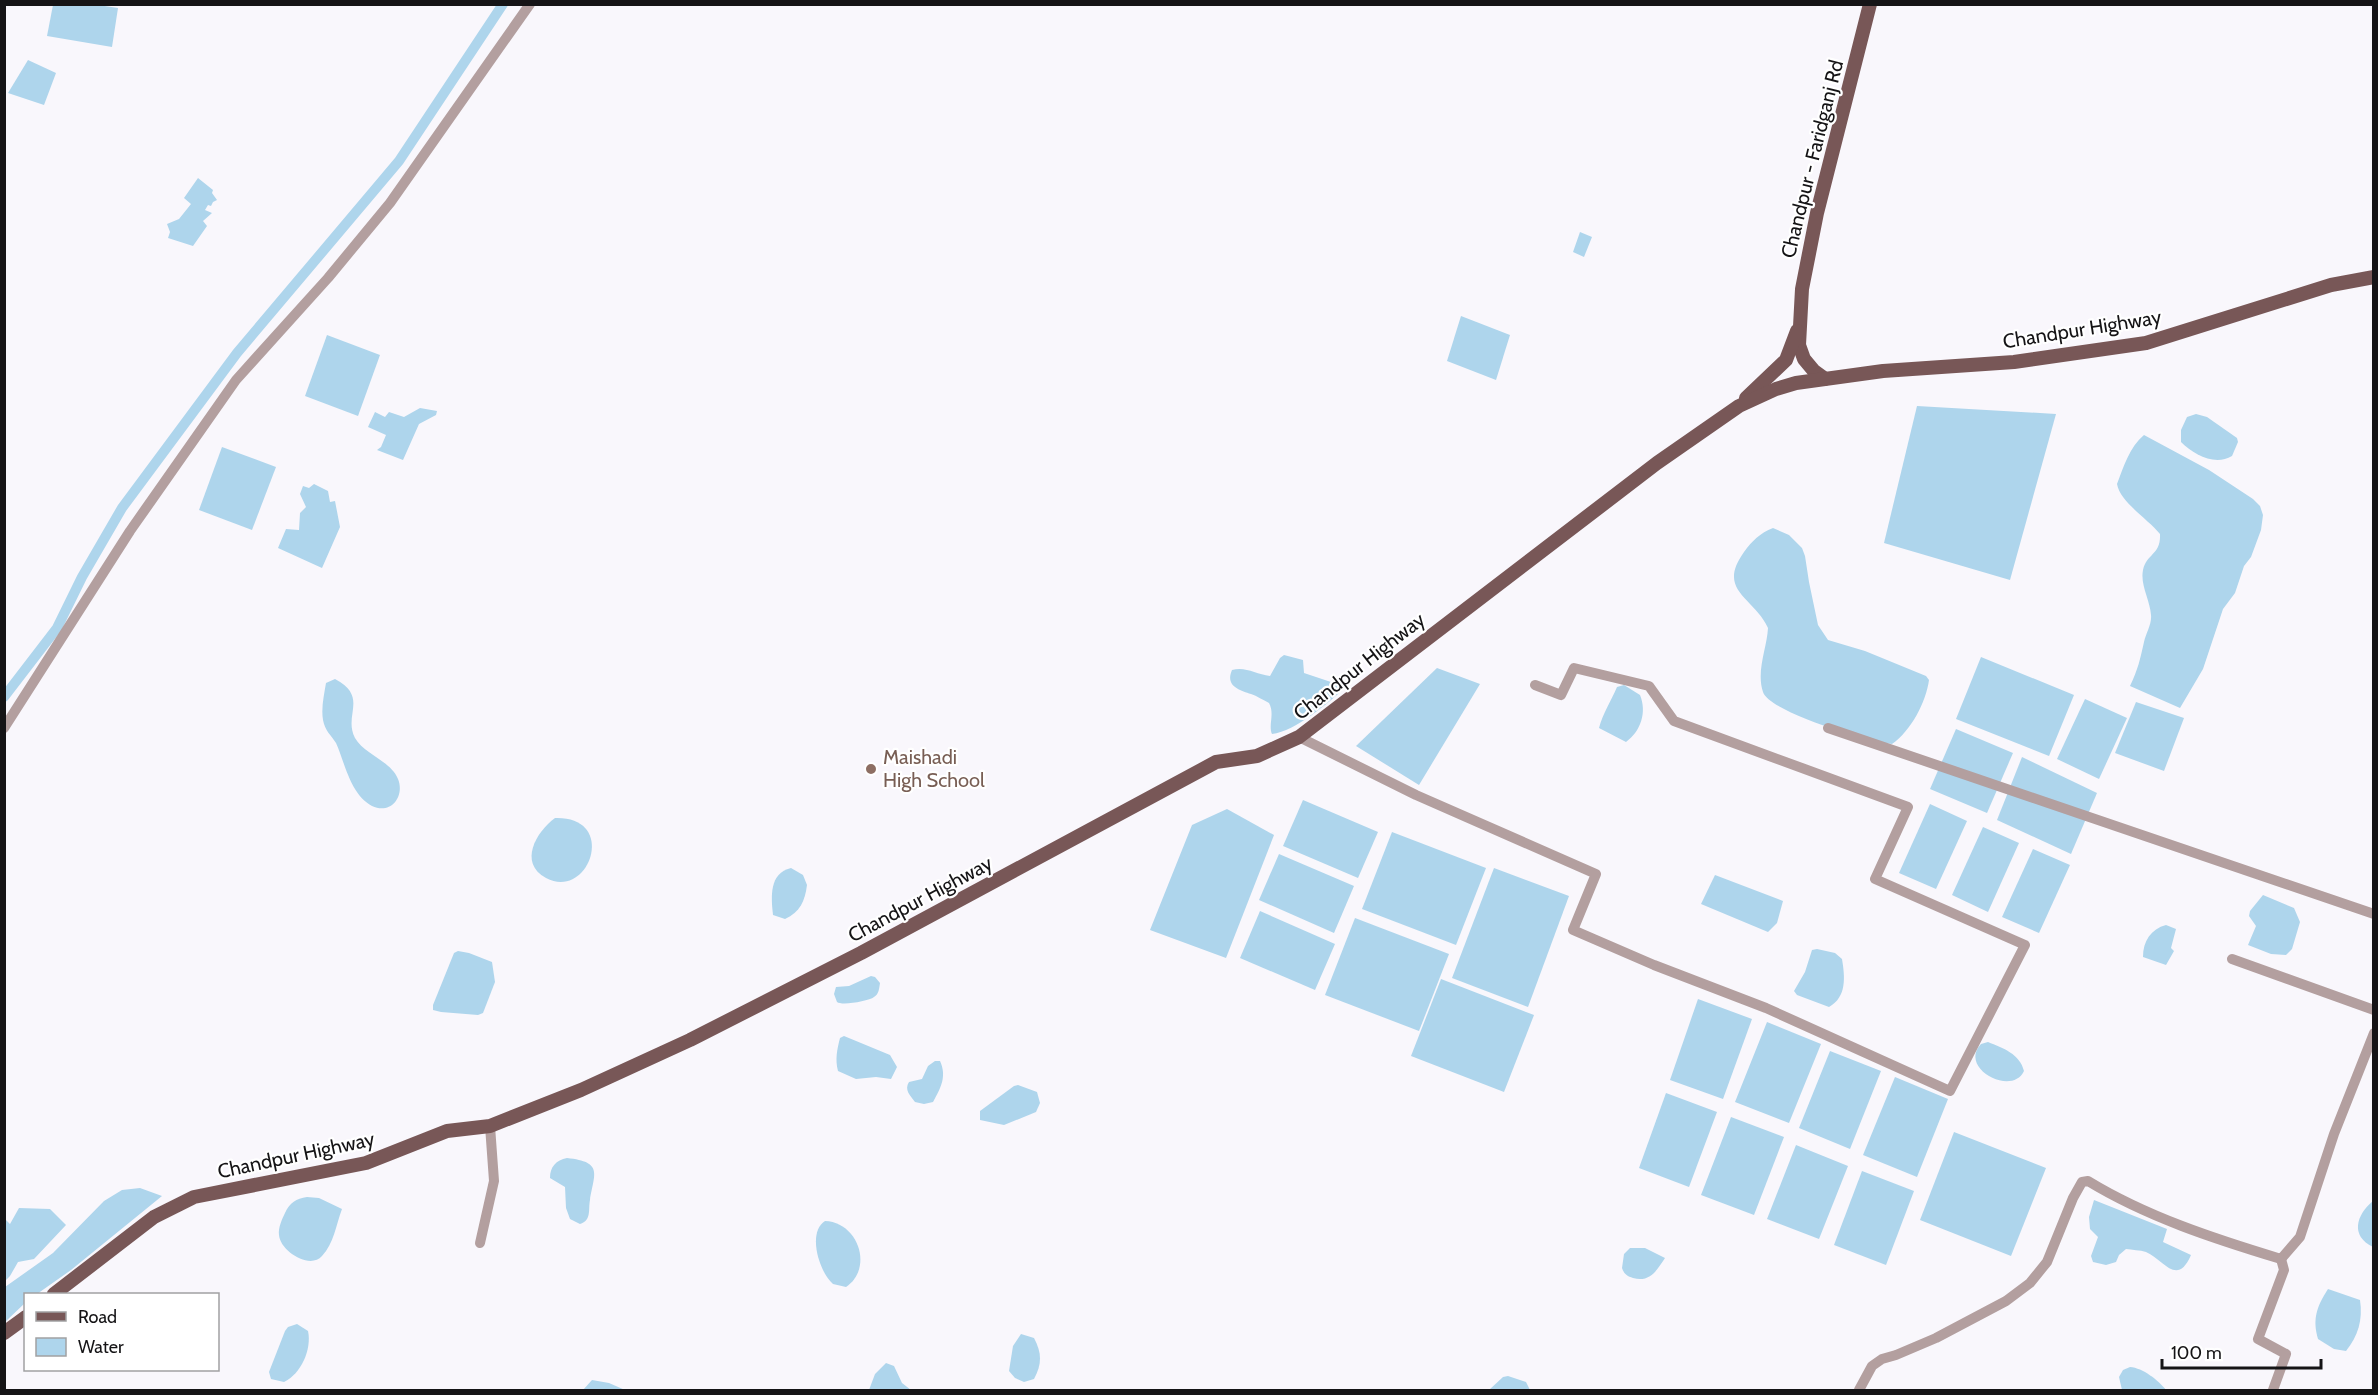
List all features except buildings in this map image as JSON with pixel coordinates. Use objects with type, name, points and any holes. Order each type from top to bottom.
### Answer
[{"type":"main road","name":"Chandpur - Faridganj Rd","points":[[1800,324],[1806,260],[1870,4]]},
{"type":"main road","name":"Chandpur Highway","points":[[55,1293],[154,1217],[194,1197],[366,1163],[447,1131],[490,1126],[581,1090],[698,1035],[861,953],[1216,762],[1257,756],[1299,737],[1657,463],[1738,406],[1776,389],[1796,383],[1826,379],[1883,372],[2014,362],[2146,343],[2331,285],[2373,277]]},
{"type":"main road","points":[[1800,324],[1799,345],[1804,359],[1814,371],[1826,379]]},
{"type":"main road","points":[[1738,406],[1786,360],[1800,324]]},
{"type":"main road","points":[[4,1333],[24,1318]]},
{"type":"street","points":[[4,728],[130,531],[236,380],[328,278],[390,203],[530,4]]},
{"type":"street","points":[[1299,737],[1416,795],[1596,874],[1573,930],[1654,965],[1766,1008],[1950,1091],[2025,945],[1875,879],[1908,807],[1674,721],[1649,686],[1574,668],[1561,695],[1535,685]]},
{"type":"street","points":[[1828,728],[2373,914]]},
{"type":"street","points":[[2232,959],[2373,1010]]},
{"type":"street","points":[[2281,1259],[2300,1237],[2334,1134],[2373,1033]]},
{"type":"street","points":[[480,1244],[494,1181],[490,1126]]},
{"type":"street","points":[[1859,1390],[1872,1366],[1882,1359],[1936,1338],[2007,1301],[2030,1284],[2047,1262],[2073,1198],[2082,1182],[2088,1181],[2151,1213],[2218,1240],[2281,1259]]},
{"type":"street","points":[[2273,1390],[2286,1354],[2258,1339],[2284,1270],[2281,1259]]},
{"type":"water","points":[[53,5],[98,5],[118,8],[112,47],[47,36]]},
{"type":"water","points":[[28,60],[56,73],[44,105],[8,93]]},
{"type":"water","points":[[198,178],[213,190],[212,193],[217,200],[211,206],[208,205],[205,210],[212,213],[203,221],[207,226],[193,246],[168,238],[170,232],[167,224],[179,219],[191,204],[184,198]]},
{"type":"water","points":[[1580,232],[1592,237],[1584,257],[1573,252]]},
{"type":"water","points":[[1461,316],[1510,335],[1496,380],[1447,361]]},
{"type":"water","points":[[327,335],[380,355],[358,416],[305,396]]},
{"type":"water","points":[[1917,406],[2056,414],[2010,580],[1884,543]]},
{"type":"water","points":[[420,408],[437,411],[436,415],[419,424],[403,460],[377,450],[381,447],[386,435],[368,427],[375,412],[385,417],[389,412],[404,417]]},
{"type":"water","points":[[2196,414],[2207,417],[2237,438],[2238,442],[2232,456],[2219,460],[2205,458],[2181,442],[2181,430],[2187,417]]},
{"type":"water","points":[[2144,435],[2209,470],[2253,499],[2260,506],[2263,515],[2261,530],[2251,557],[2244,566],[2235,593],[2223,609],[2203,669],[2180,708],[2130,686],[2151,618],[2142,576],[2143,570],[2147,560],[2158,546],[2160,534],[2129,504],[2119,491],[2117,484],[2131,451]]},
{"type":"water","points":[[222,447],[276,467],[252,530],[199,510]]},
{"type":"water","points":[[314,484],[328,491],[330,502],[335,501],[340,527],[322,568],[278,548],[286,529],[299,530],[300,513],[306,507],[300,494],[303,486],[309,488]]},
{"type":"water","points":[[1773,528],[1789,535],[1802,548],[1818,625],[1828,640],[1865,651],[1926,676],[1929,680],[1925,697],[1911,724],[1892,744],[1863,738],[1801,717],[1769,700],[1763,692],[1761,668],[1768,628],[1762,617],[1740,593],[1734,576],[1736,565],[1747,548],[1760,535]]},
{"type":"water","points":[[1284,655],[1303,660],[1304,673],[1346,687],[1301,722],[1272,734],[1269,703],[1234,686],[1230,675],[1232,670],[1241,669],[1270,676]]},
{"type":"water","points":[[1981,657],[2074,695],[2049,756],[1956,719]]},
{"type":"water","points":[[1437,668],[1480,684],[1419,785],[1356,746]]},
{"type":"water","points":[[335,679],[351,693],[353,700],[352,730],[355,738],[365,749],[390,767],[398,779],[400,792],[390,806],[379,808],[372,806],[358,794],[349,778],[336,743],[325,727],[322,711],[326,683]]},
{"type":"water","points":[[1624,685],[1640,695],[1643,708],[1639,727],[1626,742],[1599,728],[1617,687]]},
{"type":"water","points":[[2085,699],[2127,718],[2099,779],[2057,759]]},
{"type":"water","points":[[2136,702],[2184,718],[2164,771],[2115,753]]},
{"type":"water","points":[[1956,729],[2013,753],[1987,813],[1930,789]]},
{"type":"water","points":[[2022,757],[2097,793],[2071,854],[1997,820]]},
{"type":"water","points":[[1303,800],[1378,832],[1358,878],[1283,846]]},
{"type":"water","points":[[1930,804],[1967,821],[1936,889],[1899,873]]},
{"type":"water","points":[[1227,809],[1274,835],[1226,958],[1150,930],[1192,825]]},
{"type":"water","points":[[555,818],[575,821],[587,830],[592,842],[591,856],[585,869],[575,878],[561,882],[546,878],[538,872],[533,864],[532,856],[536,839]]},
{"type":"water","points":[[1983,827],[2019,843],[1988,912],[1952,895]]},
{"type":"water","points":[[1392,832],[1486,868],[1456,945],[1362,909]]},
{"type":"water","points":[[2033,849],[2070,865],[2039,933],[2002,917]]},
{"type":"water","points":[[1279,854],[1354,886],[1334,933],[1259,900]]},
{"type":"water","points":[[791,868],[803,875],[807,885],[801,905],[785,919],[773,915],[772,894],[775,880]]},
{"type":"water","points":[[1494,868],[1569,896],[1528,1007],[1452,978]]},
{"type":"water","points":[[1715,875],[1783,901],[1777,923],[1768,932],[1701,904]]},
{"type":"water","points":[[2263,895],[2294,908],[2300,922],[2292,949],[2286,955],[2271,954],[2248,945],[2256,926],[2249,916],[2250,911]]},
{"type":"water","points":[[1260,911],[1335,944],[1315,990],[1240,958]]},
{"type":"water","points":[[1355,918],[1449,954],[1419,1031],[1325,995]]},
{"type":"water","points":[[2166,925],[2176,929],[2171,948],[2174,951],[2166,965],[2143,957],[2144,946],[2149,936],[2156,929]]},
{"type":"water","points":[[1812,950],[1835,953],[1842,959],[1844,979],[1842,992],[1835,1003],[1829,1007],[1797,995],[1794,991],[1805,972]]},
{"type":"water","points":[[458,951],[492,962],[495,982],[483,1013],[478,1015],[433,1010],[454,953]]},
{"type":"water","points":[[871,976],[880,983],[876,996],[855,1002],[837,1002],[834,994],[836,987],[849,986]]},
{"type":"water","points":[[1441,979],[1534,1015],[1504,1092],[1411,1056]]},
{"type":"water","points":[[1698,999],[1752,1019],[1723,1099],[1670,1080]]},
{"type":"water","points":[[1767,1022],[1821,1044],[1789,1123],[1735,1102]]},
{"type":"water","points":[[844,1036],[890,1055],[897,1067],[891,1079],[876,1077],[856,1079],[838,1071],[837,1051],[840,1038]]},
{"type":"water","points":[[1988,1042],[2010,1052],[2019,1060],[2024,1071],[2018,1078],[2009,1081],[1999,1080],[1981,1070],[1976,1062],[1976,1053],[1981,1044]]},
{"type":"water","points":[[1830,1051],[1881,1071],[1850,1149],[1799,1128]]},
{"type":"water","points":[[935,1061],[940,1061],[943,1072],[938,1092],[933,1102],[924,1104],[915,1102],[907,1090],[909,1082],[922,1079],[928,1066]]},
{"type":"water","points":[[1895,1077],[1948,1099],[1917,1177],[1863,1155]]},
{"type":"water","points":[[1018,1085],[1037,1092],[1040,1103],[1036,1112],[1004,1125],[980,1120],[980,1111]]},
{"type":"water","points":[[1666,1093],[1717,1112],[1689,1187],[1639,1168]]},
{"type":"water","points":[[1731,1117],[1784,1137],[1754,1215],[1701,1195]]},
{"type":"water","points":[[1954,1132],[2046,1168],[2011,1256],[1920,1220]]},
{"type":"water","points":[[1796,1145],[1848,1166],[1819,1239],[1767,1219]]},
{"type":"water","points":[[567,1158],[587,1163],[594,1171],[589,1214],[580,1224],[570,1219],[566,1208],[565,1187],[550,1178],[554,1165]]},
{"type":"water","points":[[1862,1171],[1914,1191],[1886,1265],[1834,1245]]},
{"type":"water","points":[[140,1188],[162,1196],[71,1270],[38,1293],[24,1293],[24,1304],[5,1322],[5,1287],[53,1253],[104,1201],[122,1190]]},
{"type":"water","points":[[307,1197],[319,1198],[342,1209],[326,1251],[317,1260],[310,1261],[296,1257],[284,1247],[279,1232],[289,1206]]},
{"type":"water","points":[[2094,1200],[2167,1229],[2163,1242],[2191,1255],[2186,1264],[2181,1269],[2175,1270],[2146,1252],[2126,1249],[2119,1255],[2116,1262],[2106,1265],[2093,1262],[2091,1256],[2098,1237],[2090,1229],[2089,1217]]},
{"type":"water","points":[[2373,1201],[2373,1247],[2361,1237],[2358,1225],[2359,1219]]},
{"type":"water","points":[[19,1208],[50,1209],[66,1225],[34,1259],[18,1262],[5,1281],[5,1219],[10,1224]]},
{"type":"water","points":[[825,1221],[837,1223],[846,1229],[854,1237],[858,1247],[859,1269],[854,1279],[846,1287],[833,1284],[823,1271],[820,1262],[816,1243],[817,1234]]},
{"type":"water","points":[[1630,1248],[1645,1248],[1665,1258],[1656,1271],[1648,1277],[1633,1278],[1622,1268],[1624,1254]]},
{"type":"water","points":[[2328,1289],[2360,1300],[2359,1327],[2346,1351],[2334,1349],[2318,1339],[2315,1325],[2317,1313]]},
{"type":"water","points":[[297,1324],[308,1331],[307,1353],[304,1360],[295,1373],[284,1382],[271,1379],[269,1372],[285,1331],[288,1327]]},
{"type":"water","points":[[1021,1334],[1034,1338],[1040,1358],[1034,1379],[1024,1382],[1015,1378],[1009,1371],[1013,1346]]},
{"type":"water","points":[[886,1363],[894,1366],[902,1383],[911,1390],[869,1390],[875,1374]]},
{"type":"water","points":[[2130,1367],[2150,1375],[2166,1390],[2122,1390],[2119,1377],[2123,1370]]},
{"type":"water","points":[[1508,1376],[1526,1382],[1530,1390],[1489,1390],[1503,1377]]},
{"type":"water","points":[[592,1380],[609,1383],[625,1390],[583,1390]]},
{"type":"waterway","points":[[4,697],[57,628],[82,577],[122,508],[237,353],[399,161],[503,4]]},
{"type":"place","name":"Maishadi High School","points":[[871,769]]}]
